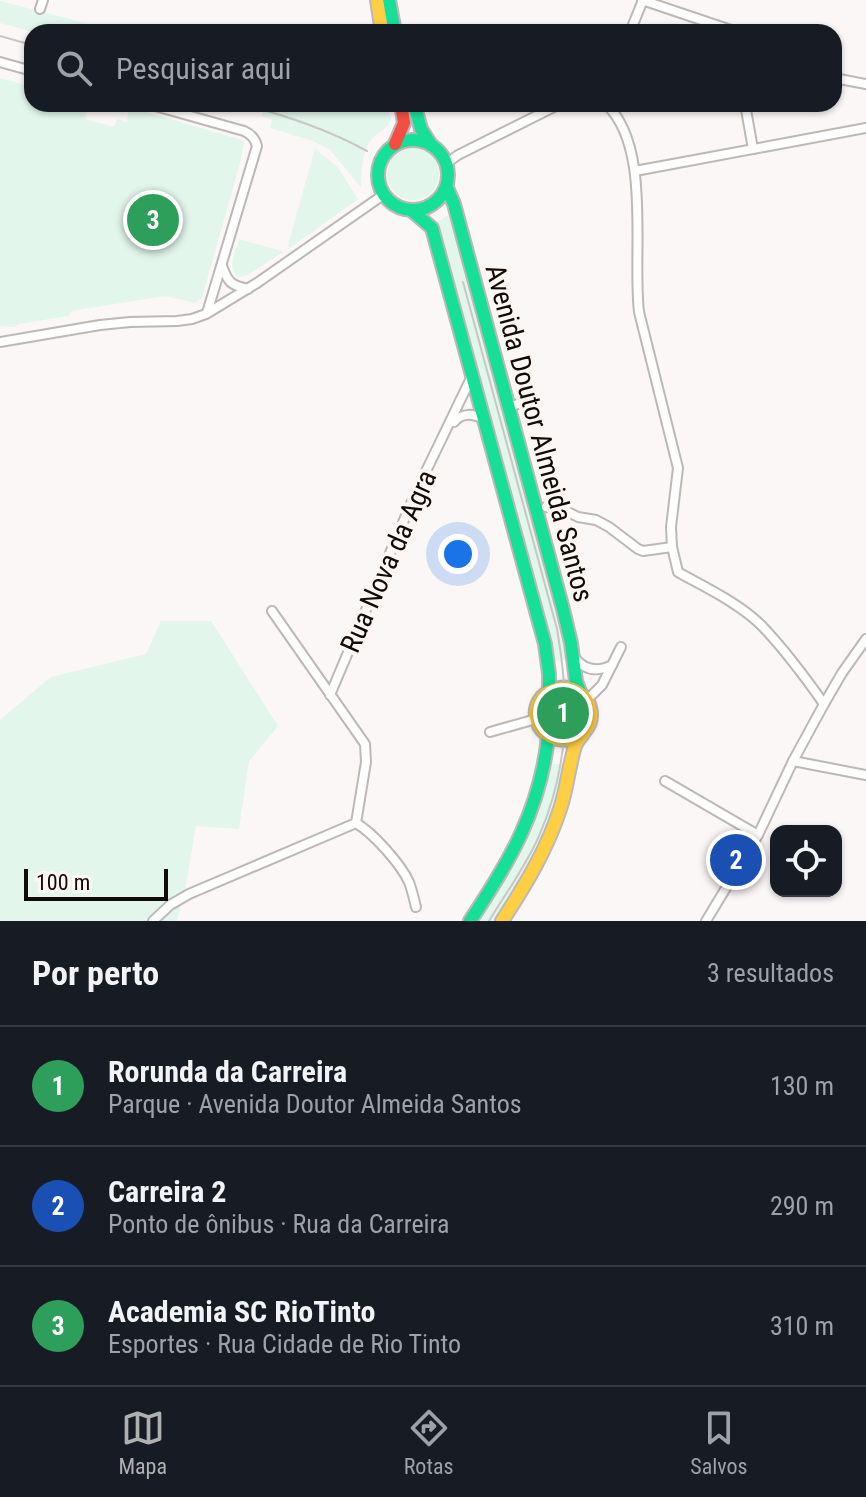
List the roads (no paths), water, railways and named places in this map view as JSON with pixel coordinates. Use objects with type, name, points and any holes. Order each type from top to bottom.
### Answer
[{"type":"main road","points":[[377,0],[381,24]]},
{"type":"main road","points":[[389,0],[394,24]]},
{"type":"main road","points":[[395,144],[404,123],[402,112]]},
{"type":"main road","points":[[416,112],[421,129],[431,145]]},
{"type":"main road","points":[[417,139],[431,145],[441,153],[449,171],[447,188],[441,198],[422,209],[400,208],[391,203],[383,195],[379,184],[380,161],[386,151],[406,140],[417,139]]},
{"type":"main road","name":"Avenida Doutor Almeida Santos","points":[[447,188],[454,204],[563,609],[583,696]]},
{"type":"main road","name":"Avenida Doutor Almeida Santos","points":[[411,210],[432,228],[545,644],[549,691]]},
{"type":"main road","points":[[502,921],[548,842],[566,790],[575,745],[591,721],[591,710],[583,696],[565,687],[549,691],[541,698],[537,708],[536,719],[540,729],[548,737],[559,741],[578,738]]},
{"type":"main road","points":[[470,921],[525,830],[541,784],[548,737]]},
{"type":"street","points":[[633,24],[642,0],[713,24]]},
{"type":"street","points":[[0,62],[24,69]]},
{"type":"street","points":[[842,80],[866,84]]},
{"type":"street","points":[[176,112],[244,131],[251,134],[257,146],[206,314]]},
{"type":"street","points":[[447,163],[544,112]]},
{"type":"street","points":[[615,112],[627,139],[635,171],[639,312],[678,468],[671,527],[678,572],[760,624],[800,670],[824,704]]},
{"type":"street","points":[[746,112],[753,149]]},
{"type":"street","points":[[635,171],[866,128]]},
{"type":"street","points":[[0,342],[100,325],[177,321],[206,314],[248,289],[383,195]]},
{"type":"street","points":[[222,265],[227,280],[248,289]]},
{"type":"street","name":"Rua Nova da Agra","points":[[330,695],[415,494],[472,376]]},
{"type":"street","points":[[508,407],[528,401]]},
{"type":"street","points":[[448,428],[458,417],[469,414],[484,419]]},
{"type":"street","points":[[546,507],[596,520],[643,551],[672,547]]},
{"type":"street","points":[[272,611],[365,744],[366,762],[356,823]]},
{"type":"street","points":[[706,921],[758,835],[824,704],[866,639]]},
{"type":"street","points":[[583,696],[602,685],[621,647]]},
{"type":"street","points":[[573,656],[579,664],[592,670],[613,664]]},
{"type":"street","points":[[490,732],[536,719]]},
{"type":"street","points":[[793,761],[866,775]]},
{"type":"street","points":[[665,781],[758,835]]},
{"type":"street","points":[[356,823],[365,828],[402,870],[410,884],[416,907]]},
{"type":"street","points":[[153,921],[170,905],[189,894],[356,823]]},
{"type":"tram line","points":[[0,36],[24,43]]},
{"type":"tram line","points":[[271,112],[337,136],[367,151]]},
{"type":"tram line","points":[[463,282],[557,629],[564,682],[564,734],[549,810],[528,858],[489,921]]},
{"type":"place","name":"Academia SC RioTinto","points":[[153,220]]},
{"type":"place","name":"Rorunda da Carreira","points":[[563,713]]},
{"type":"place","name":"Carreira 2","points":[[736,860]]}]
